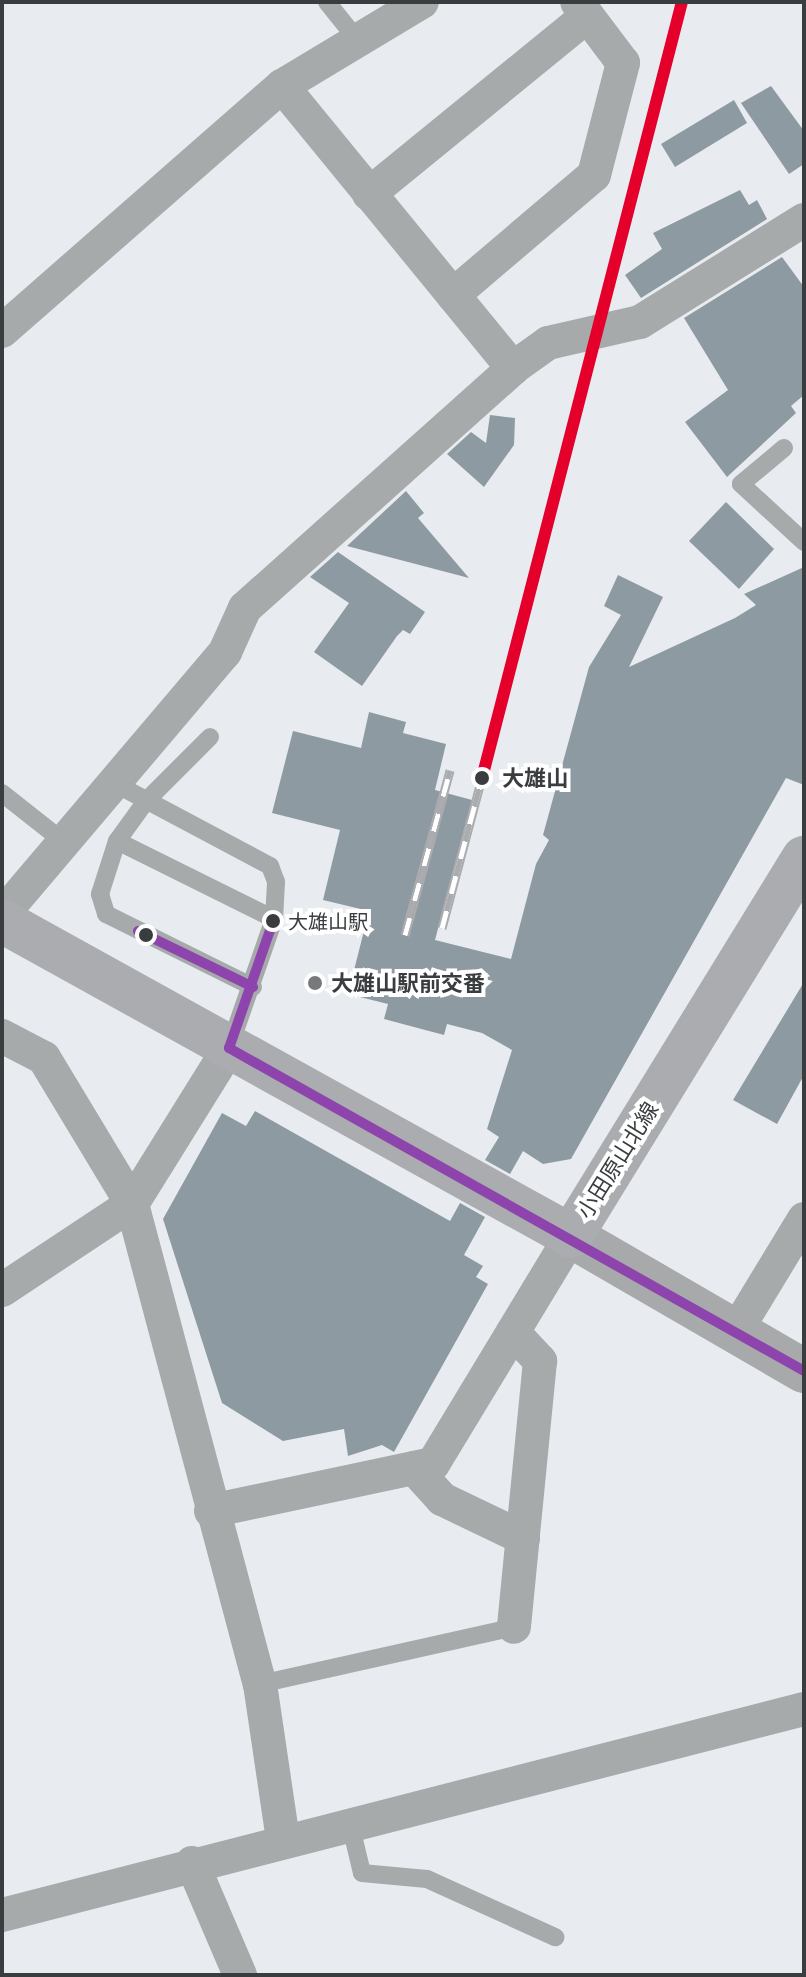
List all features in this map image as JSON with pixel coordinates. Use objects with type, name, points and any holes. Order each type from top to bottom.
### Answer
[{"type":"main road","name":"小田原山北線","points":[[2,918],[229,1048],[571,1236],[798,880]]},
{"type":"main road","points":[[571,1236],[804,1371]]},
{"type":"street","points":[[2,331],[282,86],[355,37],[422,2]]},
{"type":"street","points":[[369,194],[582,9],[623,63],[594,175],[453,295]]},
{"type":"street","points":[[282,86],[513,368]]},
{"type":"street","points":[[2,918],[225,652],[245,608],[513,368],[548,343],[640,322],[804,220]]},
{"type":"street","points":[[2,1036],[44,1058],[132,1204],[211,1511],[260,1684],[283,1840]]},
{"type":"street","points":[[2,1290],[132,1204],[229,1048]]},
{"type":"street","points":[[736,1331],[804,1219]]},
{"type":"street","points":[[211,1511],[433,1464],[571,1236]]},
{"type":"street","points":[[513,1332],[540,1361],[514,1627]]},
{"type":"street","points":[[414,1468],[442,1499],[523,1538]]},
{"type":"street","points":[[2,1915],[192,1863],[804,1709]]},
{"type":"street","points":[[192,1863],[240,1975]]},
{"type":"lane","points":[[327,2],[355,37]]},
{"type":"lane","points":[[784,448],[741,484],[804,542]]},
{"type":"lane","points":[[210,737],[146,801],[117,841],[102,875],[106,914],[253,987]]},
{"type":"lane","points":[[114,783],[264,860],[276,882],[274,919],[253,987],[229,1048]]},
{"type":"lane","points":[[2,793],[64,842]]},
{"type":"lane","points":[[117,841],[274,919]]},
{"type":"lane","points":[[260,1684],[514,1627]]},
{"type":"lane","points":[[350,1823],[362,1873],[427,1879],[555,1937]]},
{"type":"building","points":[[771,86],[804,131],[804,164],[789,174],[741,103]]},
{"type":"building","points":[[734,100],[747,123],[675,167],[661,144]]},
{"type":"building","points":[[740,190],[749,205],[757,200],[767,219],[641,298],[625,275],[662,249],[653,233]]},
{"type":"building","points":[[782,257],[804,287],[804,395],[791,406],[796,413],[727,477],[685,422],[728,390],[684,318]]},
{"type":"building","points":[[490,415],[515,418],[514,445],[484,487],[447,454],[471,432],[486,443]]},
{"type":"building","points":[[406,491],[424,513],[418,518],[469,578],[347,546]]},
{"type":"building","points":[[726,502],[774,549],[739,589],[689,541]]},
{"type":"building","points":[[338,552],[425,612],[410,634],[403,630],[397,636],[362,686],[314,652],[349,603],[310,577]]},
{"type":"building","points":[[804,567],[804,785],[786,778],[571,1159],[543,1164],[523,1151],[510,1174],[485,1160],[499,1137],[487,1129],[512,1050],[482,1033],[447,1024],[444,1035],[384,1019],[388,1004],[348,994],[369,911],[323,900],[340,830],[272,813],[293,731],[361,748],[369,712],[406,722],[403,733],[446,744],[435,790],[472,800],[435,940],[511,959],[536,864],[549,840],[543,835],[589,667],[621,615],[604,606],[618,575],[663,597],[629,667],[735,618],[756,605],[744,594]]},
{"type":"building","points":[[804,982],[804,1075],[777,1124],[733,1100]]},
{"type":"building","points":[[255,1111],[450,1221],[460,1203],[485,1217],[464,1255],[483,1266],[476,1277],[488,1284],[394,1452],[382,1445],[348,1456],[344,1429],[283,1441],[222,1403],[163,1219],[222,1113],[246,1126]]},
{"type":"railway","points":[[405,935],[450,770]]},
{"type":"railway","points":[[442,928],[482,778]]},
{"type":"transit line","points":[[482,778],[682,2]]},
{"type":"transit line","points":[[229,1048],[274,919]]},
{"type":"transit line","points":[[138,931],[253,987]]},
{"type":"transit line","points":[[229,1048],[804,1371]]},
{"type":"place","name":"大雄山","points":[[482,778]]},
{"type":"place","name":"大雄山駅","points":[[273,921]]},
{"type":"place","name":"大雄山駅前交番","points":[[315,983]]}]
